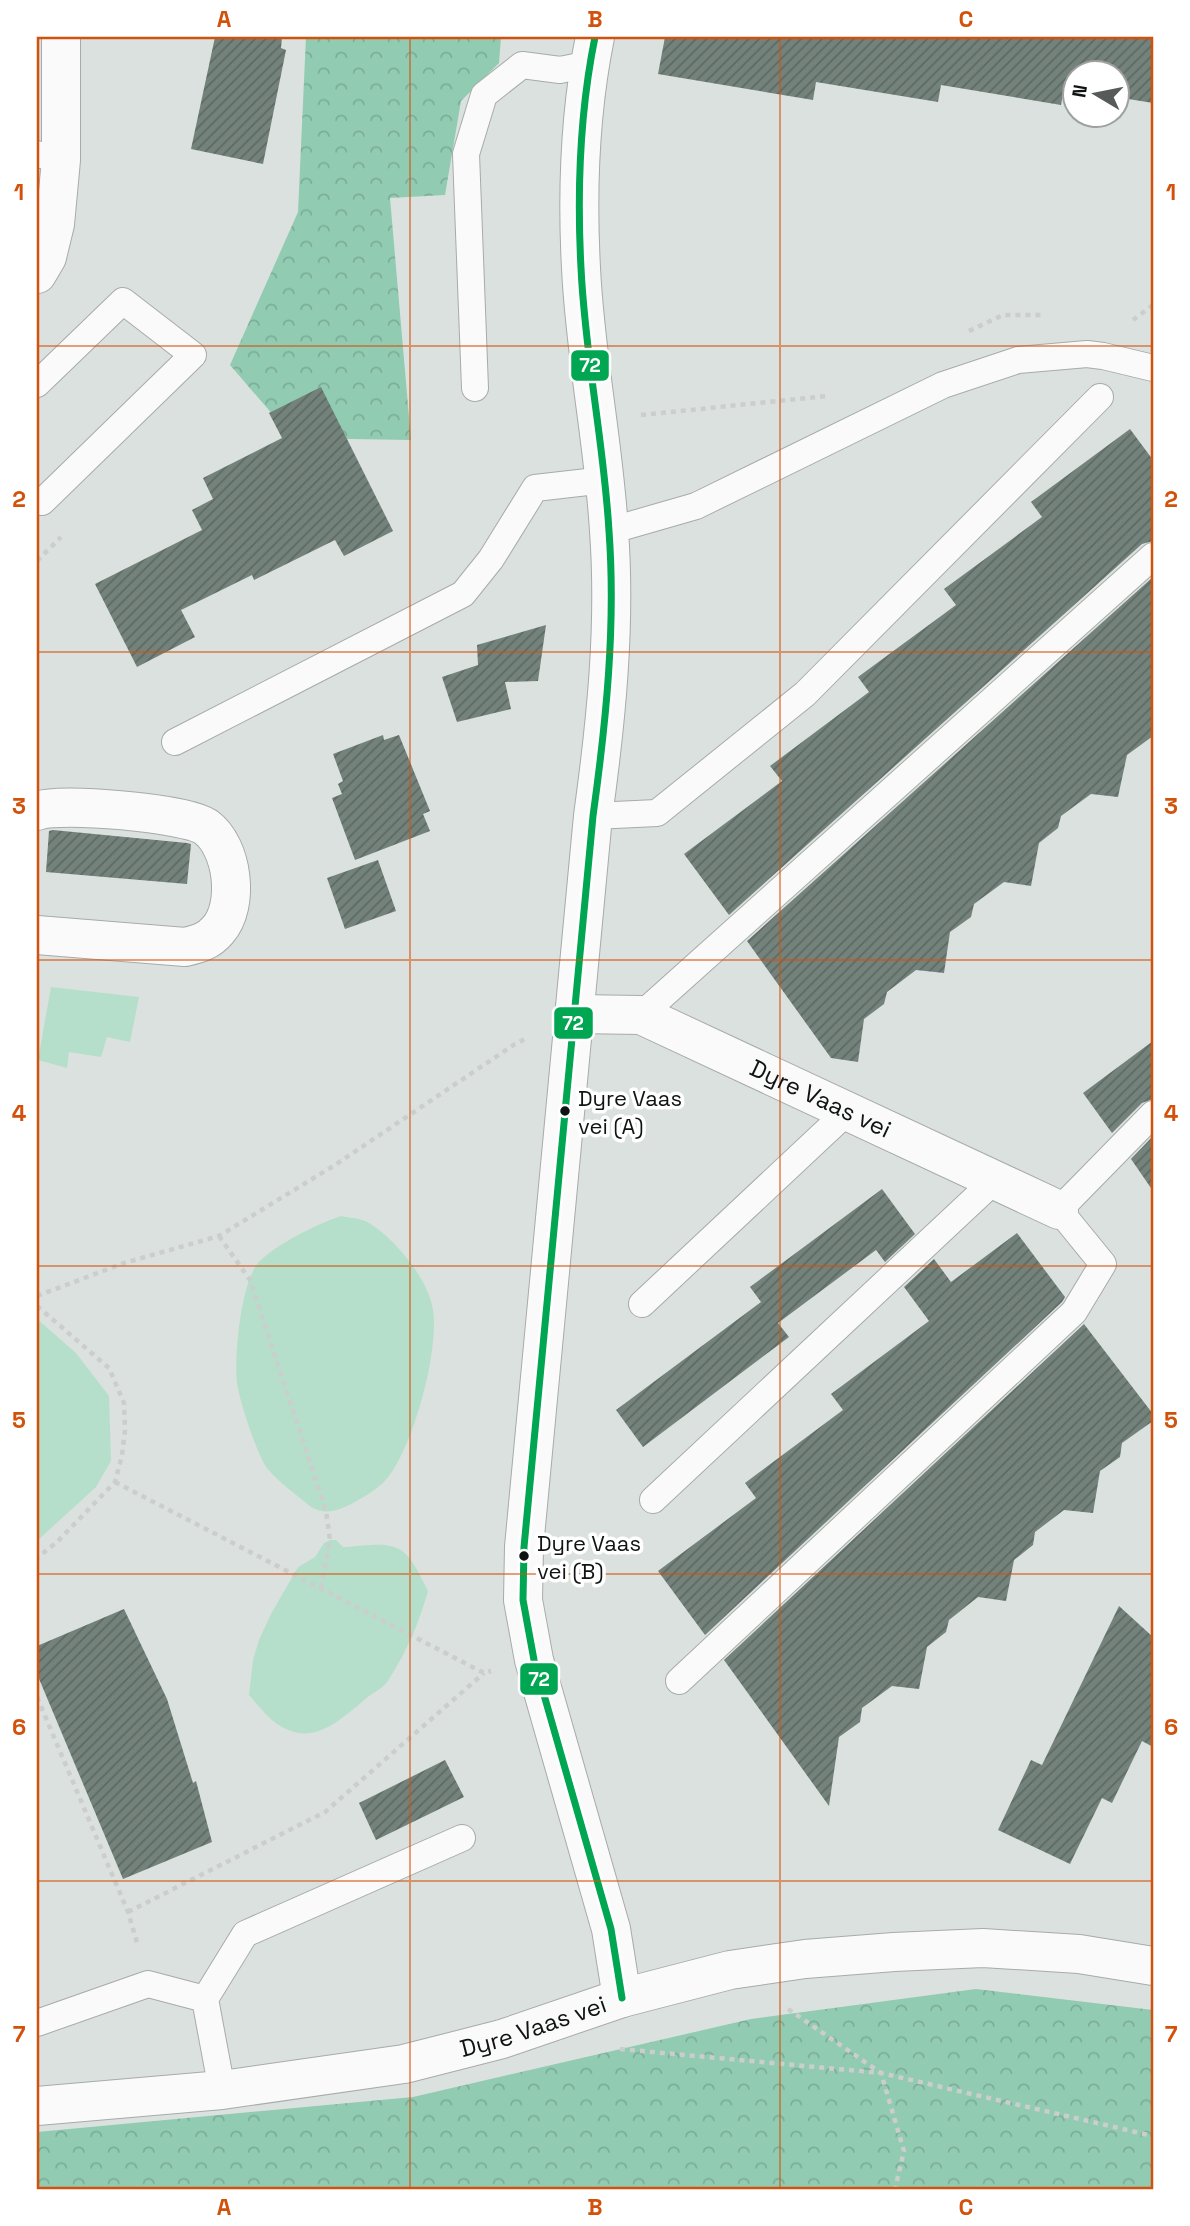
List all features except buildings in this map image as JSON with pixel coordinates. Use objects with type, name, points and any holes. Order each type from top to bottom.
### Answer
[{"type":"street","points":[[37,274],[47,257],[55,224],[49,157],[61,37]]},
{"type":"street","points":[[592,50],[581,163],[581,269],[605,480],[613,604],[600,769],[593,816],[524,1547],[523,1600],[534,1660],[611,1928],[622,1998]]},
{"type":"street","points":[[37,811],[60,806],[88,808],[183,817],[205,826],[217,838],[226,858],[230,879],[230,907],[219,929],[204,942],[185,947],[37,936]]},
{"type":"street","name":"Dyre Vaas vei","points":[[575,1014],[641,1015],[1059,1210]]},
{"type":"street","name":"Dyre Vaas vei","points":[[37,2106],[222,2090],[404,2064],[502,2039],[622,1998],[730,1970],[805,1959],[983,1948],[1079,1954],[1153,1966]]},
{"type":"lane","points":[[475,388],[466,154],[484,95],[522,65],[561,70],[592,50]]},
{"type":"lane","points":[[37,384],[123,301],[193,355],[43,502]]},
{"type":"lane","points":[[609,531],[696,506],[943,385],[1018,360],[1087,355],[1103,356],[1153,368]]},
{"type":"lane","points":[[593,816],[657,813],[806,694],[1100,397]]},
{"type":"lane","points":[[175,742],[463,594],[491,559],[535,488],[605,480]]},
{"type":"lane","points":[[641,1015],[1153,556]]},
{"type":"lane","points":[[642,1304],[848,1111]]},
{"type":"lane","points":[[679,1681],[1074,1312],[1103,1264],[1059,1210],[1153,1114]]},
{"type":"lane","points":[[653,1500],[995,1180]]},
{"type":"lane","points":[[222,2090],[205,1999],[245,1934],[463,1838]]},
{"type":"lane","points":[[37,2023],[148,1984],[205,1999]]},
{"type":"path","points":[[1133,320],[1153,304]]},
{"type":"path","points":[[37,561],[58,541]]},
{"type":"path","points":[[37,1296],[124,1263],[219,1236],[335,1165],[515,1044],[575,1014]]},
{"type":"path","points":[[219,1236],[250,1280],[326,1511],[330,1540],[321,1587]]},
{"type":"path","points":[[37,1306],[108,1368],[124,1403],[122,1455],[115,1482],[57,1542],[37,1558]]},
{"type":"path","points":[[115,1482],[484,1673]]},
{"type":"path","points":[[128,1912],[325,1812],[484,1673],[534,1660]]},
{"type":"path","points":[[37,1698],[128,1912],[148,1984]]},
{"type":"path","points":[[730,1970],[881,2073],[904,2151],[895,2189]]},
{"type":"path","points":[[610,2049],[881,2073],[1153,2136]]},
{"type":"green space","points":[[306,37],[501,37],[499,63],[461,101],[445,195],[390,198],[411,440],[293,438],[230,365],[298,212]]},
{"type":"green space","points":[[51,987],[139,997],[130,1042],[107,1037],[101,1057],[69,1052],[67,1068],[38,1060]]},
{"type":"green space","points":[[341,1216],[367,1222],[377,1228],[416,1270],[432,1305],[433,1345],[429,1371],[414,1425],[394,1469],[383,1483],[366,1496],[342,1508],[325,1511],[311,1507],[267,1468],[249,1427],[238,1391],[236,1371],[243,1303],[247,1286],[258,1263],[297,1235]]},
{"type":"green space","points":[[37,1319],[76,1353],[109,1396],[111,1461],[96,1487],[37,1541]]},
{"type":"green space","points":[[336,1540],[343,1547],[380,1545],[399,1549],[413,1563],[428,1591],[412,1637],[385,1684],[335,1723],[315,1732],[294,1732],[274,1722],[249,1695],[253,1660],[271,1614],[298,1567],[315,1557],[324,1543]]},
{"type":"green space","points":[[976,1989],[1153,2010],[1153,2189],[37,2189],[37,2132],[413,2097],[751,2019]]},
{"type":"transit line","name":"72","points":[[595,37],[583,123],[580,240],[586,334],[607,498],[611,567],[610,638],[606,710],[593,816],[524,1547],[523,1600],[534,1660],[611,1929],[622,1998]]},
{"type":"place","name":"Dyre Vaas vei (A)","points":[[565,1111]]},
{"type":"place","name":"Dyre Vaas vei (B)","points":[[524,1556]]}]
